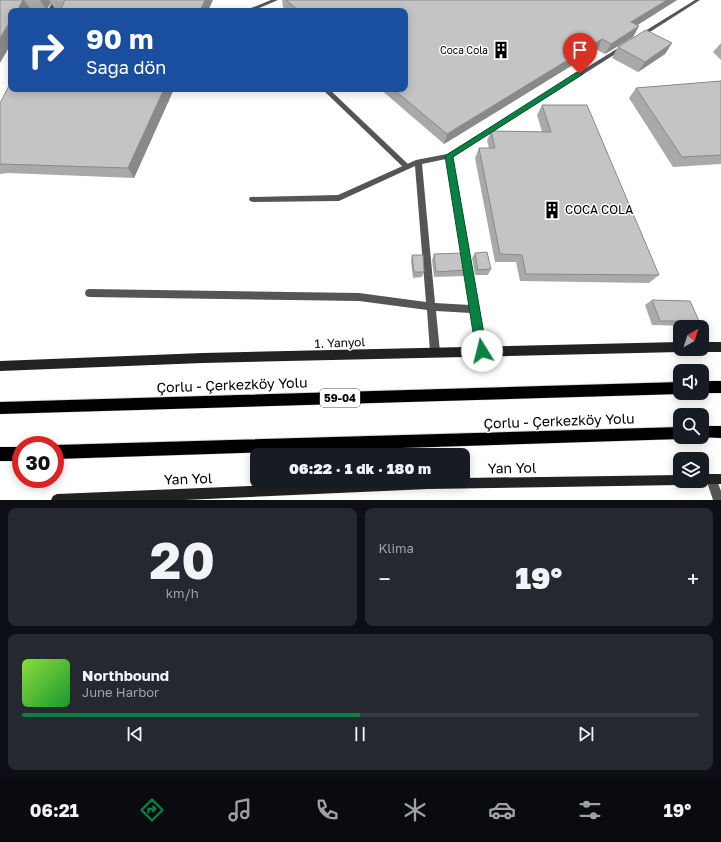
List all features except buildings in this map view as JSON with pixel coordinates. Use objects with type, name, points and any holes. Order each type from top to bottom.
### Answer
[{"type":"main road","name":"1. Yanyol","points":[[0,366],[435,352],[673,347]]},
{"type":"main road","points":[[709,347],[721,347]]},
{"type":"main road","points":[[709,387],[721,387]]},
{"type":"main road","name":"Çorlu - Çerkezköy Yolu","points":[[0,408],[673,388]]},
{"type":"main road","points":[[709,432],[721,432]]},
{"type":"main road","name":"Çorlu - Çerkezköy Yolu","points":[[64,452],[673,433]]},
{"type":"main road","points":[[0,454],[12,454]]},
{"type":"main road","name":"Yan Yol","points":[[57,500],[428,484],[673,480]]},
{"type":"street","points":[[255,8],[276,0]]},
{"type":"street","points":[[253,199],[339,198],[418,162],[449,156],[698,0]]},
{"type":"street","points":[[328,92],[407,167]]},
{"type":"street","points":[[449,156],[482,351]]},
{"type":"street","points":[[418,162],[435,352]]},
{"type":"street","points":[[89,294],[358,297],[431,307],[475,309]]},
{"type":"street","points":[[711,479],[719,500]]},
{"type":"place","name":"Coca Cola","points":[[501,50]]},
{"type":"place","name":"COCA COLA","points":[[552,210]]},
{"type":"route","points":[[482,351],[449,156],[580,74]]}]
